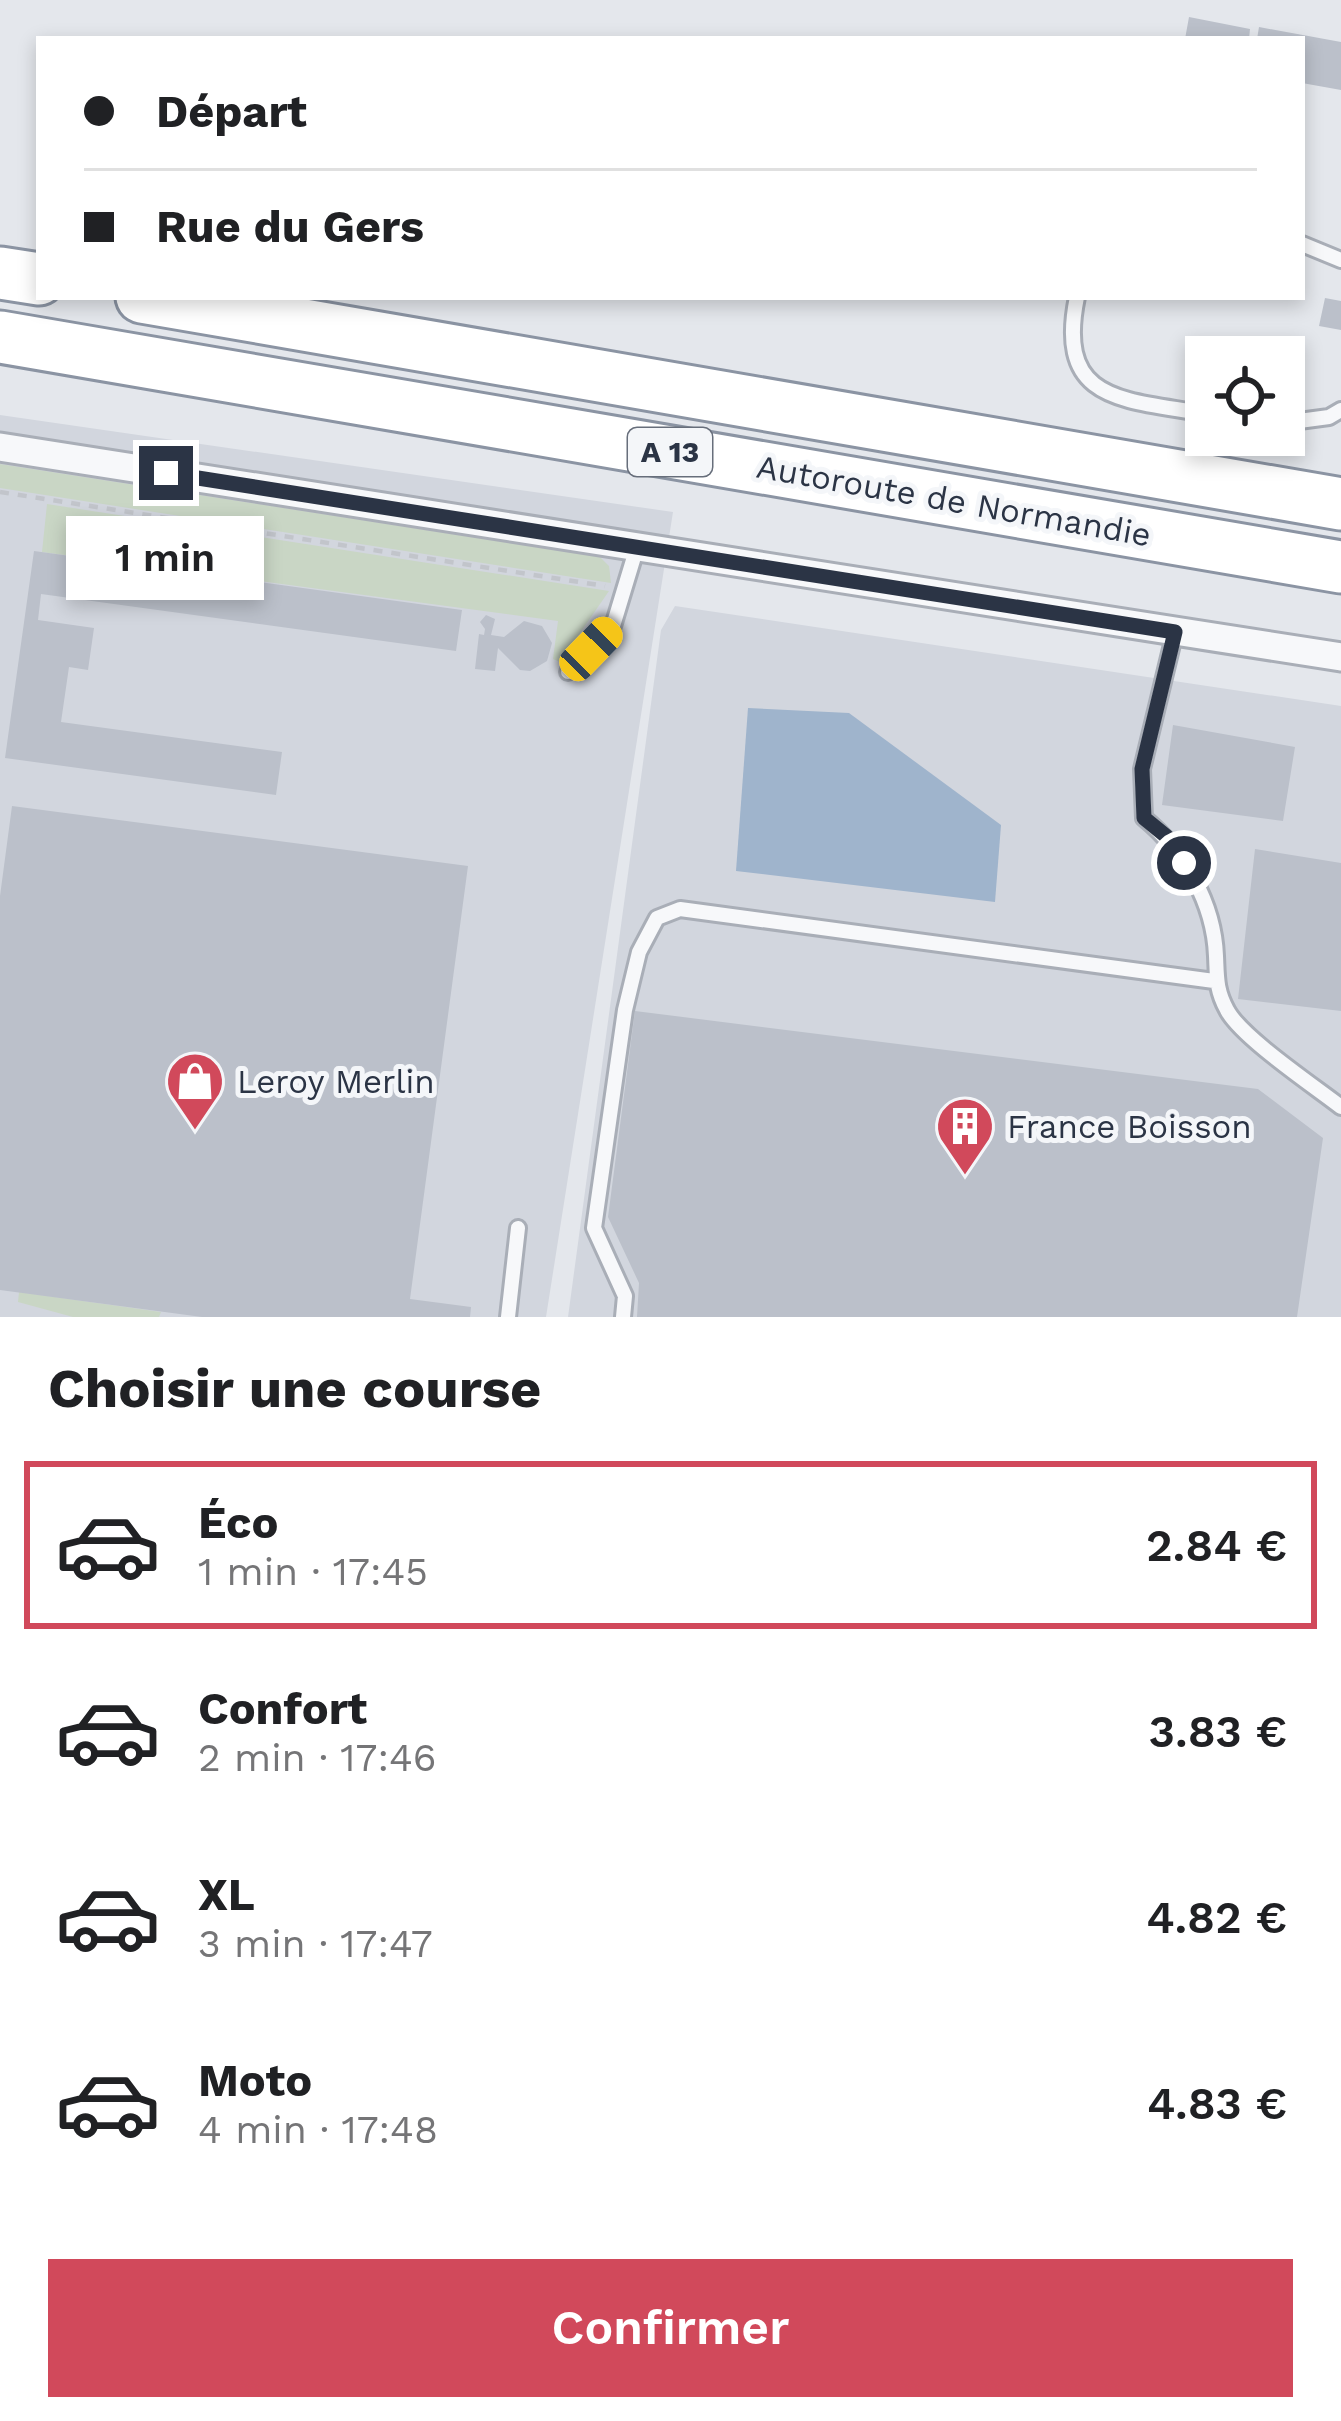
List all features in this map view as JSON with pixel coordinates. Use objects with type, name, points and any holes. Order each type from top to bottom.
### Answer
[{"type":"highway","points":[[0,273],[36,279]]},
{"type":"highway","name":"Autoroute de Normandie","points":[[159,300],[1341,504]]},
{"type":"highway","name":"Autoroute de Normandie","points":[[0,337],[1341,566]]},
{"type":"street","points":[[0,447],[1341,657]]},
{"type":"lane","points":[[1305,245],[1341,260]]},
{"type":"lane","points":[[1076,300],[1071,326],[1076,366],[1108,396],[1185,410]]},
{"type":"lane","points":[[1305,420],[1341,410]]},
{"type":"lane","points":[[568,672],[613,626],[637,547]]},
{"type":"lane","points":[[1175,632],[1142,769],[1144,818],[1166,836],[1201,890],[1216,954],[1214,982],[1229,1015],[1341,1107]]},
{"type":"lane","points":[[622,1317],[625,1296],[594,1228],[625,1010],[639,952],[657,918],[680,909],[1214,982]]},
{"type":"lane","points":[[508,1317],[518,1228]]},
{"type":"path","points":[[0,492],[627,590]]},
{"type":"shaded area","points":[[0,415],[673,512],[546,1317],[0,1317]]},
{"type":"shaded area","points":[[675,606],[1341,706],[1341,1317],[568,1317],[661,630]]},
{"type":"green space","points":[[0,464],[600,557],[609,566],[611,583],[0,488]]},
{"type":"green space","points":[[47,504],[609,591],[560,662],[553,659],[558,621],[42,552]]},
{"type":"green space","points":[[19,1292],[161,1312],[159,1317],[73,1317],[18,1302]]},
{"type":"water","points":[[748,708],[849,713],[1001,825],[995,902],[736,871]]},
{"type":"building","points":[[1189,17],[1250,29],[1249,36],[1186,36]]},
{"type":"building","points":[[1259,27],[1341,42],[1341,90],[1305,84],[1305,36],[1258,36]]},
{"type":"building","points":[[1325,298],[1341,301],[1341,330],[1319,326]]},
{"type":"building","points":[[34,551],[462,610],[456,651],[41,594],[38,620],[94,628],[88,670],[69,667],[61,722],[282,752],[276,795],[5,758]]},
{"type":"building","points":[[486,615],[495,619],[491,635],[504,637],[524,621],[542,626],[552,643],[547,661],[530,671],[520,670],[498,648],[495,671],[475,669],[479,634],[484,635],[485,629],[480,622]]},
{"type":"building","points":[[1173,725],[1295,747],[1283,821],[1162,805]]},
{"type":"building","name":"Leroy Merlin","points":[[12,806],[468,866],[410,1299],[471,1307],[470,1317],[202,1317],[0,1290],[0,896]]},
{"type":"building","points":[[1255,849],[1341,863],[1341,1011],[1238,999]]},
{"type":"building","name":"France Boisson","points":[[635,1011],[1258,1089],[1323,1138],[1297,1317],[637,1317],[639,1283],[608,1217]]},
{"type":"place","name":"Leroy Merlin","points":[[195,1132]]},
{"type":"place","name":"France Boisson","points":[[965,1177]]},
{"type":"route","points":[[166,473],[1175,632],[1142,769],[1144,818],[1166,836],[1184,863]]}]
